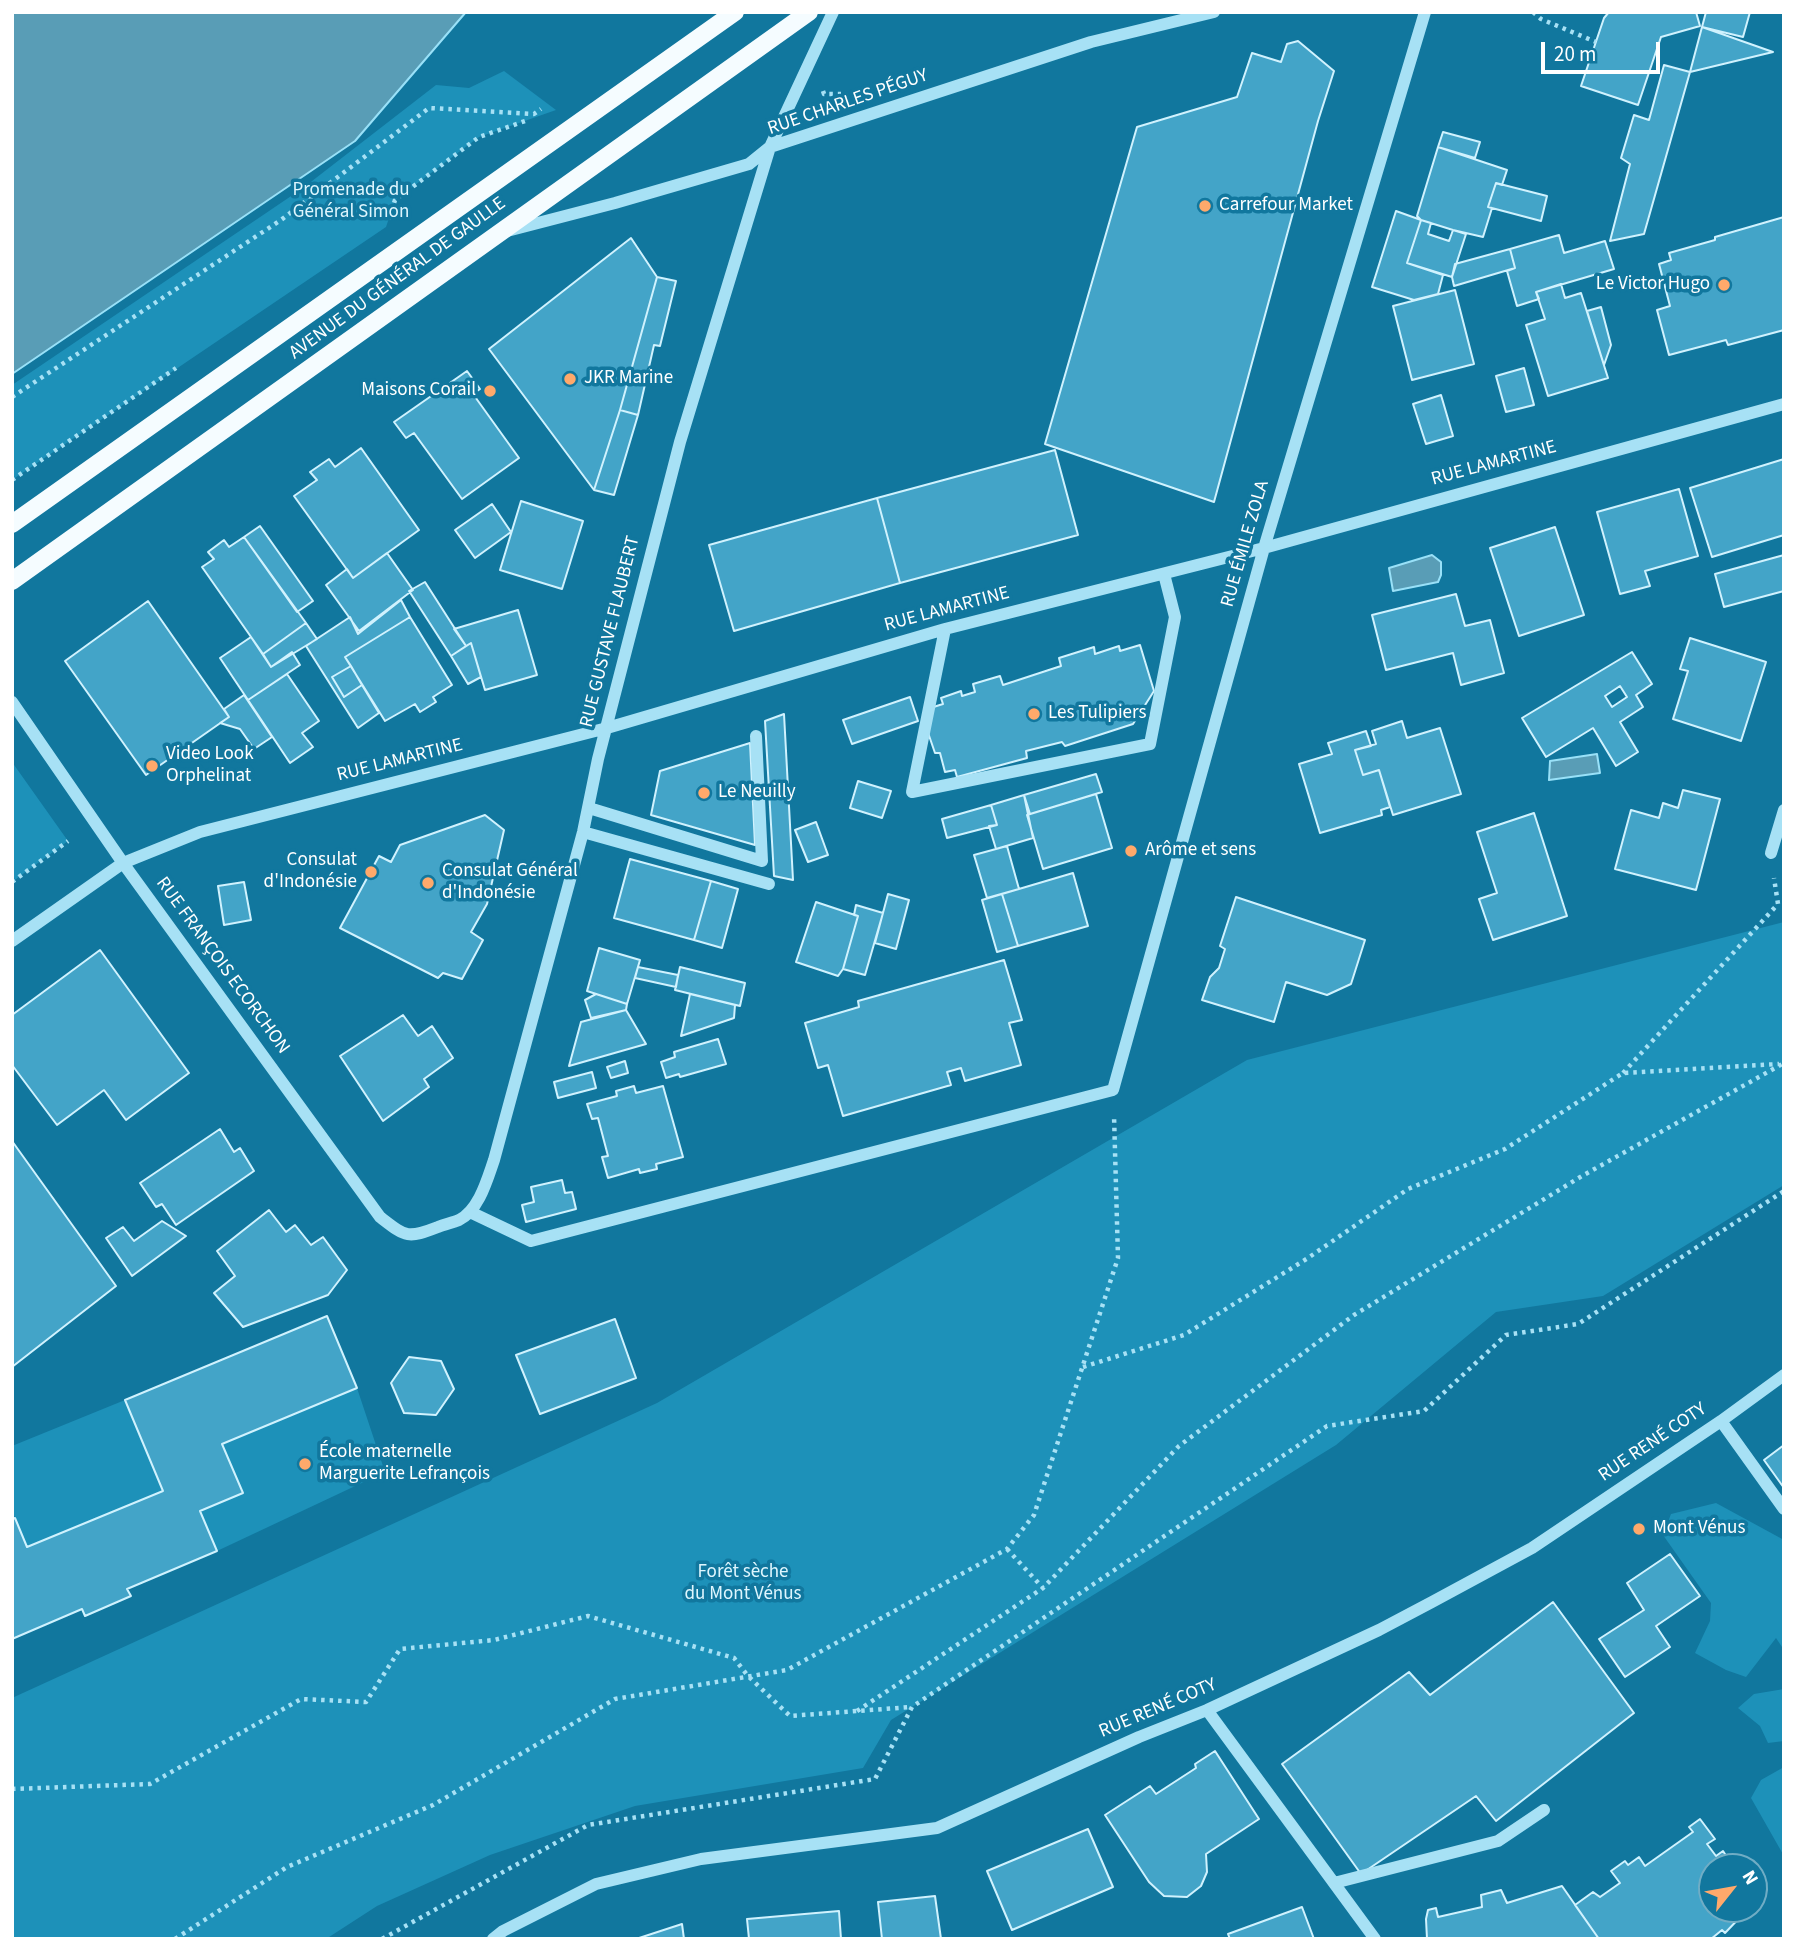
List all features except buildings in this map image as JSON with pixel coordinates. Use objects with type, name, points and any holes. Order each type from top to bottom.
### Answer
[{"type":"main road","name":"AVENUE DU GÉNÉRAL DE GAULLE","points":[[12,524],[736,12]]},
{"type":"main road","name":"AVENUE DU GÉNÉRAL DE GAULLE","points":[[12,581],[809,12]]},
{"type":"street","name":"RUE GUSTAVE FLAUBERT","points":[[470,1212],[495,1160],[583,832],[680,442],[770,147],[833,12]]},
{"type":"street","name":"RUE CHARLES PÉGUY","points":[[497,233],[615,203],[749,164],[770,147],[1091,42],[1214,12]]},
{"type":"street","name":"RUE ÉMILE ZOLA","points":[[1113,1090],[1264,548],[1425,12]]},
{"type":"street","name":"RUE LAMARTINE","points":[[12,941],[123,863],[200,832],[607,728],[945,629],[1264,548],[1784,404]]},
{"type":"street","points":[[945,629],[912,792],[1150,744],[1175,617],[1164,574]]},
{"type":"street","name":"RUE FRANÇOIS ECORCHON","points":[[12,702],[123,863],[380,1217],[405,1234],[416,1236],[460,1220],[470,1212]]},
{"type":"street","points":[[589,808],[762,861],[756,736]]},
{"type":"street","points":[[1771,853],[1784,810]]},
{"type":"street","points":[[583,832],[769,884]]},
{"type":"street","points":[[470,1212],[531,1241],[1113,1090]]},
{"type":"street","name":"RUE RENÉ COTY","points":[[493,1939],[503,1931],[596,1884],[701,1859],[937,1828],[1139,1737],[1208,1710],[1379,1630],[1532,1548],[1721,1421],[1784,1375]]},
{"type":"street","points":[[1721,1421],[1784,1509]]},
{"type":"street","points":[[1208,1710],[1376,1939]]},
{"type":"street","points":[[1334,1883],[1498,1841],[1544,1810]]},
{"type":"path","points":[[1533,12],[1542,19],[1596,42]]},
{"type":"path","points":[[12,397],[281,220],[429,108],[534,114],[545,107]]},
{"type":"path","points":[[12,882],[68,841]]},
{"type":"path","points":[[1082,1368],[1184,1335],[1308,1258],[1408,1189],[1505,1149],[1623,1073],[1778,904],[1771,853]]},
{"type":"path","points":[[1623,1073],[1782,1063]]},
{"type":"path","points":[[856,1712],[1043,1588],[1179,1446],[1354,1315],[1582,1176],[1782,1063]]},
{"type":"path","points":[[175,1939],[287,1867],[433,1805],[615,1699],[787,1670],[1007,1549],[1034,1515],[1118,1258],[1113,1090]]},
{"type":"path","points":[[382,1939],[588,1825],[875,1779],[912,1707],[1326,1426],[1424,1411],[1506,1335],[1578,1324],[1784,1191]]},
{"type":"path","points":[[1007,1549],[1043,1588]]},
{"type":"path","points":[[12,1790],[150,1784],[301,1699],[366,1702],[400,1649],[494,1640],[588,1616],[734,1658],[748,1676],[790,1716],[912,1707]]},
{"type":"green space","name":"Promenade du Général Simon","points":[[504,71],[556,110],[479,137],[395,200],[386,227],[12,480],[12,385],[303,188],[436,85],[469,88]]},
{"type":"green space","points":[[12,762],[68,841],[12,882]]},
{"type":"green space","name":"Forêt sèche du Mont Vénus","points":[[1784,922],[1784,1185],[1603,1296],[1496,1312],[1336,1445],[891,1720],[863,1768],[635,1806],[490,1855],[377,1906],[326,1939],[12,1939],[12,1698],[657,1403],[1247,1060]]},
{"type":"green space","points":[[357,1388],[385,1472],[217,1551],[200,1511],[222,1444]]},
{"type":"green space","points":[[125,1400],[163,1491],[27,1547],[12,1511],[12,1446]]},
{"type":"green space","points":[[1716,1503],[1784,1540],[1784,1650],[1776,1638],[1746,1677],[1726,1670],[1695,1653],[1710,1621],[1711,1603],[1663,1535],[1671,1514]]},
{"type":"green space","points":[[1784,1689],[1784,1741],[1768,1743],[1760,1726],[1738,1708],[1754,1694]]},
{"type":"green space","points":[[1784,1767],[1784,1856],[1751,1798],[1761,1780]]},
{"type":"shaded area","points":[[12,12],[466,12],[355,141],[12,374]]},
{"type":"shaded area","points":[[1432,555],[1441,562],[1438,582],[1393,591],[1389,568]]},
{"type":"shaded area","points":[[1597,754],[1600,773],[1549,780],[1550,761]]},
{"type":"place","name":"Carrefour Market","points":[[1205,206]]},
{"type":"place","name":"Le Victor Hugo","points":[[1724,285]]},
{"type":"place","name":"JKR Marine","points":[[570,379]]},
{"type":"place","name":"Maisons Corail","points":[[490,391]]},
{"type":"place","name":"Les Tulipiers","points":[[1034,714]]},
{"type":"place","name":"Video Look Orphelinat","points":[[152,766]]},
{"type":"place","name":"Le Neuilly","points":[[704,793]]},
{"type":"place","name":"Arôme et sens","points":[[1131,851]]},
{"type":"place","name":"Consulat d'Indonésie","points":[[371,872]]},
{"type":"place","name":"Consulat Général d'Indonésie","points":[[428,883]]},
{"type":"place","name":"École maternelle Marguerite Lefrançois","points":[[305,1464]]},
{"type":"place","name":"Mont Vénus","points":[[1639,1529]]}]
